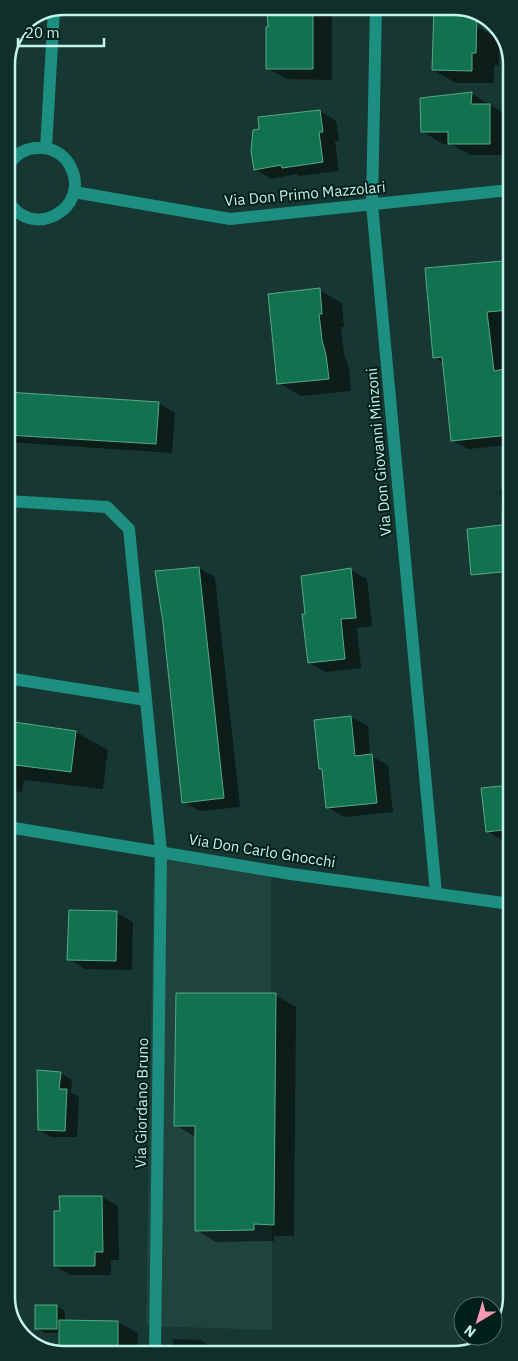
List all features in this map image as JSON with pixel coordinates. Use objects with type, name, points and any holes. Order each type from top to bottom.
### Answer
[{"type":"street","name":"Via Don Giovanni Minzoni","points":[[376,15],[372,206],[436,893]]},
{"type":"street","points":[[46,148],[54,16]]},
{"type":"street","points":[[15,157],[22,151],[33,147],[46,148],[57,152],[66,159],[72,169],[75,181],[70,203],[62,212],[51,218],[40,220],[28,218],[15,209]]},
{"type":"street","name":"Via Don Primo Mazzolari","points":[[74,192],[230,219],[372,206],[503,191]]},
{"type":"street","name":"Via Giordano Bruno","points":[[15,501],[107,507],[128,529],[161,852],[155,1346]]},
{"type":"street","points":[[15,679],[146,700]]},
{"type":"street","name":"Via Don Carlo Gnocchi","points":[[15,828],[291,874],[503,903]]},
{"type":"shaded area","points":[[154,858],[271,875],[272,1330],[146,1326]]},
{"type":"building","points":[[267,15],[313,15],[313,69],[266,69],[266,27],[268,27]]},
{"type":"building","points":[[434,15],[457,15],[477,21],[476,53],[472,53],[472,71],[432,70]]},
{"type":"building","points":[[472,92],[471,104],[490,104],[490,144],[448,144],[448,132],[421,132],[420,98]]},
{"type":"building","points":[[320,110],[323,132],[319,132],[323,162],[282,168],[281,165],[254,170],[251,151],[253,130],[259,129],[258,117]]},
{"type":"building","points":[[503,261],[503,311],[487,312],[494,371],[503,369],[503,436],[451,441],[442,357],[433,358],[425,268]]},
{"type":"building","points":[[320,288],[322,314],[319,314],[329,379],[277,384],[268,294]]},
{"type":"building","points":[[15,393],[159,402],[156,444],[15,435]]},
{"type":"building","points":[[503,525],[503,572],[471,575],[467,529]]},
{"type":"building","points":[[199,567],[224,798],[182,803],[163,623],[155,571]]},
{"type":"building","points":[[351,568],[356,618],[341,619],[345,659],[308,663],[302,614],[305,614],[301,576]]},
{"type":"building","points":[[351,716],[355,756],[372,754],[377,803],[326,808],[322,769],[319,769],[314,720]]},
{"type":"building","points":[[15,722],[76,731],[71,772],[15,765]]},
{"type":"building","points":[[503,786],[503,830],[486,832],[481,788]]},
{"type":"building","points":[[69,910],[117,911],[116,961],[67,960]]},
{"type":"building","points":[[176,993],[276,993],[274,1225],[254,1224],[254,1230],[195,1231],[195,1126],[174,1126]]},
{"type":"building","points":[[37,1070],[61,1072],[59,1089],[67,1089],[65,1131],[38,1130]]},
{"type":"building","points":[[59,1196],[102,1196],[103,1252],[95,1252],[95,1266],[54,1266],[54,1211],[60,1211]]},
{"type":"building","points":[[35,1305],[57,1305],[57,1329],[35,1329]]},
{"type":"building","points":[[59,1320],[118,1321],[118,1346],[59,1346]]}]
